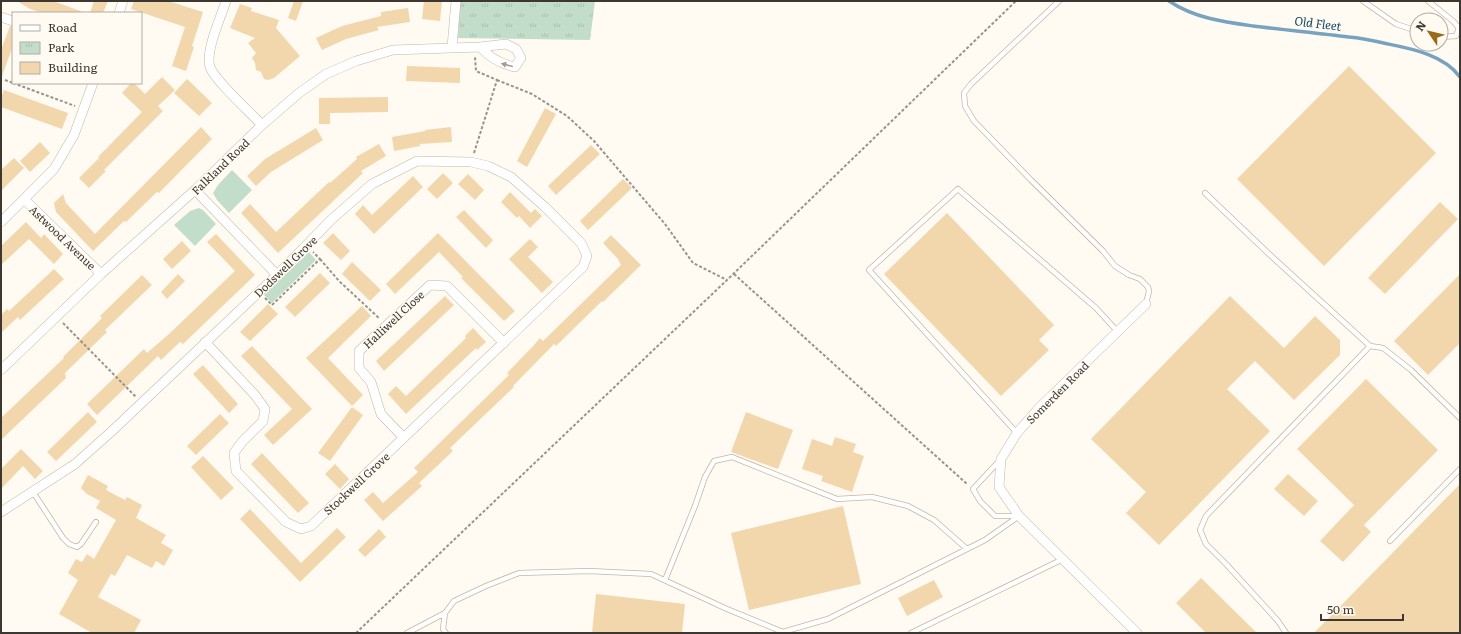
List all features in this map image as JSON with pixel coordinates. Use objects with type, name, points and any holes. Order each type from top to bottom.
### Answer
[{"type":"street","points":[[119,12],[123,1]]},
{"type":"street","points":[[226,1],[211,43],[210,67],[216,78],[262,125]]},
{"type":"street","points":[[452,47],[456,1]]},
{"type":"street","points":[[1,17],[12,21]]},
{"type":"street","name":"Falkland Road","points":[[1,370],[101,274],[195,190],[262,125],[326,74],[356,61],[393,50],[476,47]]},
{"type":"street","points":[[1,222],[54,169],[74,135],[93,84]]},
{"type":"street","name":"Dodswell Grove","points":[[1,512],[75,464],[277,275],[332,219],[372,184],[417,161],[471,162],[488,166],[511,177],[545,207],[581,244],[587,256]]},
{"type":"street","points":[[195,190],[277,275]]},
{"type":"street","name":"Astwood Avenue","points":[[24,199],[101,274]]},
{"type":"street","name":"Stockwell Grove","points":[[205,342],[256,395],[265,409],[263,421],[242,442],[234,453],[236,471],[286,522],[301,529],[311,526],[504,343],[583,267],[587,256]]},
{"type":"street","name":"Halliwell Close","points":[[404,438],[381,414],[371,382],[359,368],[359,350],[385,325],[430,285],[447,286],[504,343]]},
{"type":"street","name":"Somerden Road","points":[[1137,633],[1019,516],[999,487],[1001,460],[1017,433],[1039,408],[1146,304]]},
{"type":"lane","points":[[1059,1],[971,84],[964,93],[965,106],[974,121],[1115,266],[1129,275],[1140,279],[1145,284],[1149,291],[1146,304]]},
{"type":"lane","points":[[1363,1],[1396,24],[1409,28]]},
{"type":"lane","points":[[1428,1],[1442,12]]},
{"type":"lane","points":[[1449,17],[1459,28],[1456,36],[1449,36]]},
{"type":"lane","points":[[1017,433],[869,270],[958,189],[1096,308],[1118,332]]},
{"type":"lane","points":[[1205,193],[1269,254],[1370,346],[1383,348],[1411,370],[1460,418]]},
{"type":"lane","points":[[1286,633],[1278,621],[1228,565],[1206,544],[1200,530],[1206,516],[1370,346]]},
{"type":"lane","points":[[665,580],[695,506],[705,476],[714,461],[732,457],[837,499],[872,497],[908,506],[934,520],[967,549]]},
{"type":"lane","points":[[1001,460],[973,488],[980,501],[995,516],[1019,516]]},
{"type":"lane","points":[[1390,541],[1460,469]]},
{"type":"lane","points":[[33,492],[63,538],[69,544],[77,547],[81,544],[96,522]]},
{"type":"lane","points":[[407,633],[445,613],[454,601],[519,573],[589,571],[651,574],[726,610],[782,633],[828,619],[985,540],[1019,516]]},
{"type":"lane","points":[[911,633],[1063,559]]},
{"type":"lane","points":[[445,613],[443,629],[446,633]]},
{"type":"path","points":[[356,633],[728,280],[1016,1]]},
{"type":"path","points":[[476,47],[476,71],[532,94],[567,116],[594,141],[665,224],[693,263],[728,280]]},
{"type":"path","points":[[5,80],[12,83]]},
{"type":"path","points":[[471,162],[497,80]]},
{"type":"path","points":[[16,84],[83,109]]},
{"type":"path","points":[[306,246],[320,259],[339,281],[385,325]]},
{"type":"path","points":[[259,292],[272,305],[320,259]]},
{"type":"path","points":[[734,274],[973,488]]},
{"type":"path","points":[[56,317],[142,402]]},
{"type":"green space","points":[[460,1],[595,1],[590,40],[458,38]]},
{"type":"green space","points":[[232,170],[252,190],[229,213],[217,200],[213,193],[218,185]]},
{"type":"green space","points":[[199,208],[203,210],[216,224],[195,246],[174,225],[190,211]]},
{"type":"green space","points":[[309,252],[316,260],[272,303],[264,295]]},
{"type":"building","points":[[17,1],[53,1],[83,12],[40,12],[30,9]]},
{"type":"building","points":[[94,1],[108,1],[103,12],[90,12]]},
{"type":"building","points":[[134,1],[168,1],[203,12],[186,71],[172,66],[185,27],[131,9]]},
{"type":"building","points":[[294,1],[303,1],[296,21],[288,18]]},
{"type":"building","points":[[424,1],[442,1],[440,21],[422,19]]},
{"type":"building","points":[[240,4],[252,8],[251,11],[279,20],[276,28],[300,56],[274,78],[268,80],[264,79],[261,72],[256,70],[255,63],[252,58],[256,53],[248,43],[255,38],[230,28]]},
{"type":"building","points":[[408,8],[410,22],[377,27],[379,30],[346,39],[322,50],[316,38],[342,26],[381,16],[381,12]]},
{"type":"building","points":[[10,26],[12,27],[12,49],[2,76],[1,76],[1,50]]},
{"type":"building","points":[[407,66],[460,68],[460,83],[406,81]]},
{"type":"building","points":[[1349,66],[1436,153],[1324,266],[1237,179]]},
{"type":"building","points":[[162,77],[175,90],[158,106],[163,111],[104,170],[106,171],[89,188],[79,178],[142,112],[122,93],[130,84],[135,84],[145,94]]},
{"type":"building","points":[[187,79],[212,103],[199,116],[174,93]]},
{"type":"building","points":[[4,90],[68,113],[62,129],[1,107],[1,98]]},
{"type":"building","points":[[388,97],[388,112],[330,113],[330,124],[319,124],[319,98]]},
{"type":"building","points":[[545,108],[556,114],[527,167],[517,161]]},
{"type":"building","points":[[201,127],[212,139],[159,193],[157,192],[126,222],[124,221],[93,251],[56,212],[54,203],[63,194],[66,203],[95,234]]},
{"type":"building","points":[[451,127],[452,142],[420,144],[420,146],[394,151],[392,137],[425,130]]},
{"type":"building","points":[[316,128],[323,140],[271,172],[256,186],[247,176],[265,159]]},
{"type":"building","points":[[40,142],[50,153],[30,172],[20,161]]},
{"type":"building","points":[[379,144],[386,156],[361,171],[363,173],[278,253],[241,213],[250,204],[276,232],[329,182],[330,183],[357,159],[356,157]]},
{"type":"building","points":[[591,145],[600,154],[556,195],[548,186]]},
{"type":"building","points":[[14,158],[24,168],[1,191],[1,170]]},
{"type":"building","points":[[443,173],[453,183],[437,199],[427,189]]},
{"type":"building","points":[[468,174],[484,190],[475,200],[458,184]]},
{"type":"building","points":[[413,176],[423,187],[374,234],[355,214],[363,205],[372,215]]},
{"type":"building","points":[[623,179],[632,188],[588,230],[580,221]]},
{"type":"building","points":[[510,192],[531,213],[535,209],[542,216],[530,228],[519,216],[517,218],[501,202]]},
{"type":"building","points":[[1440,202],[1458,219],[1385,294],[1368,278]]},
{"type":"building","points":[[464,210],[493,240],[486,248],[456,217]]},
{"type":"building","points":[[947,213],[1054,325],[1039,340],[1049,350],[1001,396],[884,274]]},
{"type":"building","points":[[26,222],[41,238],[44,234],[63,254],[54,264],[29,239],[1,265],[1,246]]},
{"type":"building","points":[[333,233],[350,251],[341,260],[323,243]]},
{"type":"building","points":[[438,233],[515,311],[504,321],[461,278],[463,277],[439,252],[395,294],[386,284]]},
{"type":"building","points":[[216,234],[255,275],[183,344],[180,342],[161,360],[158,356],[97,415],[87,404],[144,349],[147,353],[235,271],[207,242]]},
{"type":"building","points":[[611,235],[641,265],[556,346],[554,344],[513,386],[514,387],[450,448],[453,451],[419,483],[422,486],[383,521],[364,500],[373,492],[383,503],[418,472],[414,468],[509,375],[507,373],[540,338],[543,341],[621,265],[618,259],[603,243]]},
{"type":"building","points":[[530,239],[538,247],[528,257],[553,282],[542,293],[509,259]]},
{"type":"building","points":[[182,241],[191,251],[172,269],[163,259]]},
{"type":"building","points":[[352,262],[381,290],[370,301],[342,274]]},
{"type":"building","points":[[54,269],[64,279],[20,320],[18,317],[1,333],[1,315],[7,309],[9,311]]},
{"type":"building","points":[[320,273],[330,283],[295,317],[285,307]]},
{"type":"building","points":[[178,274],[185,281],[167,299],[161,292]]},
{"type":"building","points":[[1460,274],[1460,343],[1428,375],[1394,341]]},
{"type":"building","points":[[142,275],[152,285],[105,330],[107,332],[65,373],[66,378],[1,440],[1,418],[64,358],[63,357],[102,318],[100,316]]},
{"type":"building","points":[[445,296],[454,305],[384,371],[376,361]]},
{"type":"building","points":[[1230,296],[1284,348],[1315,316],[1340,340],[1340,355],[1294,400],[1255,361],[1227,389],[1270,431],[1159,545],[1126,513],[1146,492],[1091,439]]},
{"type":"building","points":[[268,304],[278,314],[250,341],[240,332]]},
{"type":"building","points":[[362,306],[371,316],[328,358],[363,395],[352,406],[306,358]]},
{"type":"building","points":[[473,328],[486,342],[477,350],[476,348],[406,414],[388,394],[396,386],[406,396],[466,338],[465,336]]},
{"type":"building","points":[[252,346],[312,409],[273,445],[264,435],[292,409],[241,356]]},
{"type":"building","points":[[203,365],[238,404],[229,413],[193,374]]},
{"type":"building","points":[[1366,379],[1438,450],[1364,525],[1371,532],[1343,562],[1320,541],[1354,505],[1297,449]]},
{"type":"building","points":[[352,407],[363,415],[330,461],[318,453]]},
{"type":"building","points":[[88,412],[97,422],[56,461],[47,452]]},
{"type":"building","points":[[746,412],[793,430],[778,469],[731,452]]},
{"type":"building","points":[[220,414],[229,423],[196,455],[187,446]]},
{"type":"building","points":[[835,437],[856,444],[853,452],[864,456],[852,492],[821,481],[823,476],[802,469],[812,439],[832,446]]},
{"type":"building","points":[[21,449],[43,471],[35,479],[23,466],[1,489],[1,469]]},
{"type":"building","points":[[262,453],[309,503],[298,513],[251,464]]},
{"type":"building","points":[[203,456],[234,488],[221,500],[191,467]]},
{"type":"building","points":[[335,464],[349,479],[340,489],[325,474]]},
{"type":"building","points":[[1288,474],[1318,501],[1304,516],[1274,489]]},
{"type":"building","points":[[88,475],[108,486],[106,490],[125,500],[127,497],[142,505],[136,518],[166,535],[161,543],[173,550],[164,566],[156,561],[152,568],[127,555],[115,576],[111,574],[98,597],[141,620],[134,633],[92,633],[59,614],[78,580],[68,573],[76,559],[82,562],[87,554],[94,559],[116,520],[96,508],[100,501],[87,494],[81,488]]},
{"type":"building","points":[[1460,484],[1460,633],[1314,633]]},
{"type":"building","points":[[843,506],[861,584],[749,610],[731,533]]},
{"type":"building","points":[[250,509],[301,563],[337,528],[346,537],[300,582],[240,519]]},
{"type":"building","points":[[379,529],[386,537],[365,557],[358,550]]},
{"type":"building","points":[[1201,578],[1257,633],[1206,633],[1176,603]]},
{"type":"building","points":[[934,580],[943,597],[907,616],[898,598]]},
{"type":"building","points":[[596,594],[685,604],[682,633],[592,633]]},
{"type":"waterway","name":"Old Fleet","points":[[1169,1],[1189,12],[1220,21],[1359,38],[1408,48],[1427,54],[1446,63],[1460,77]]}]
